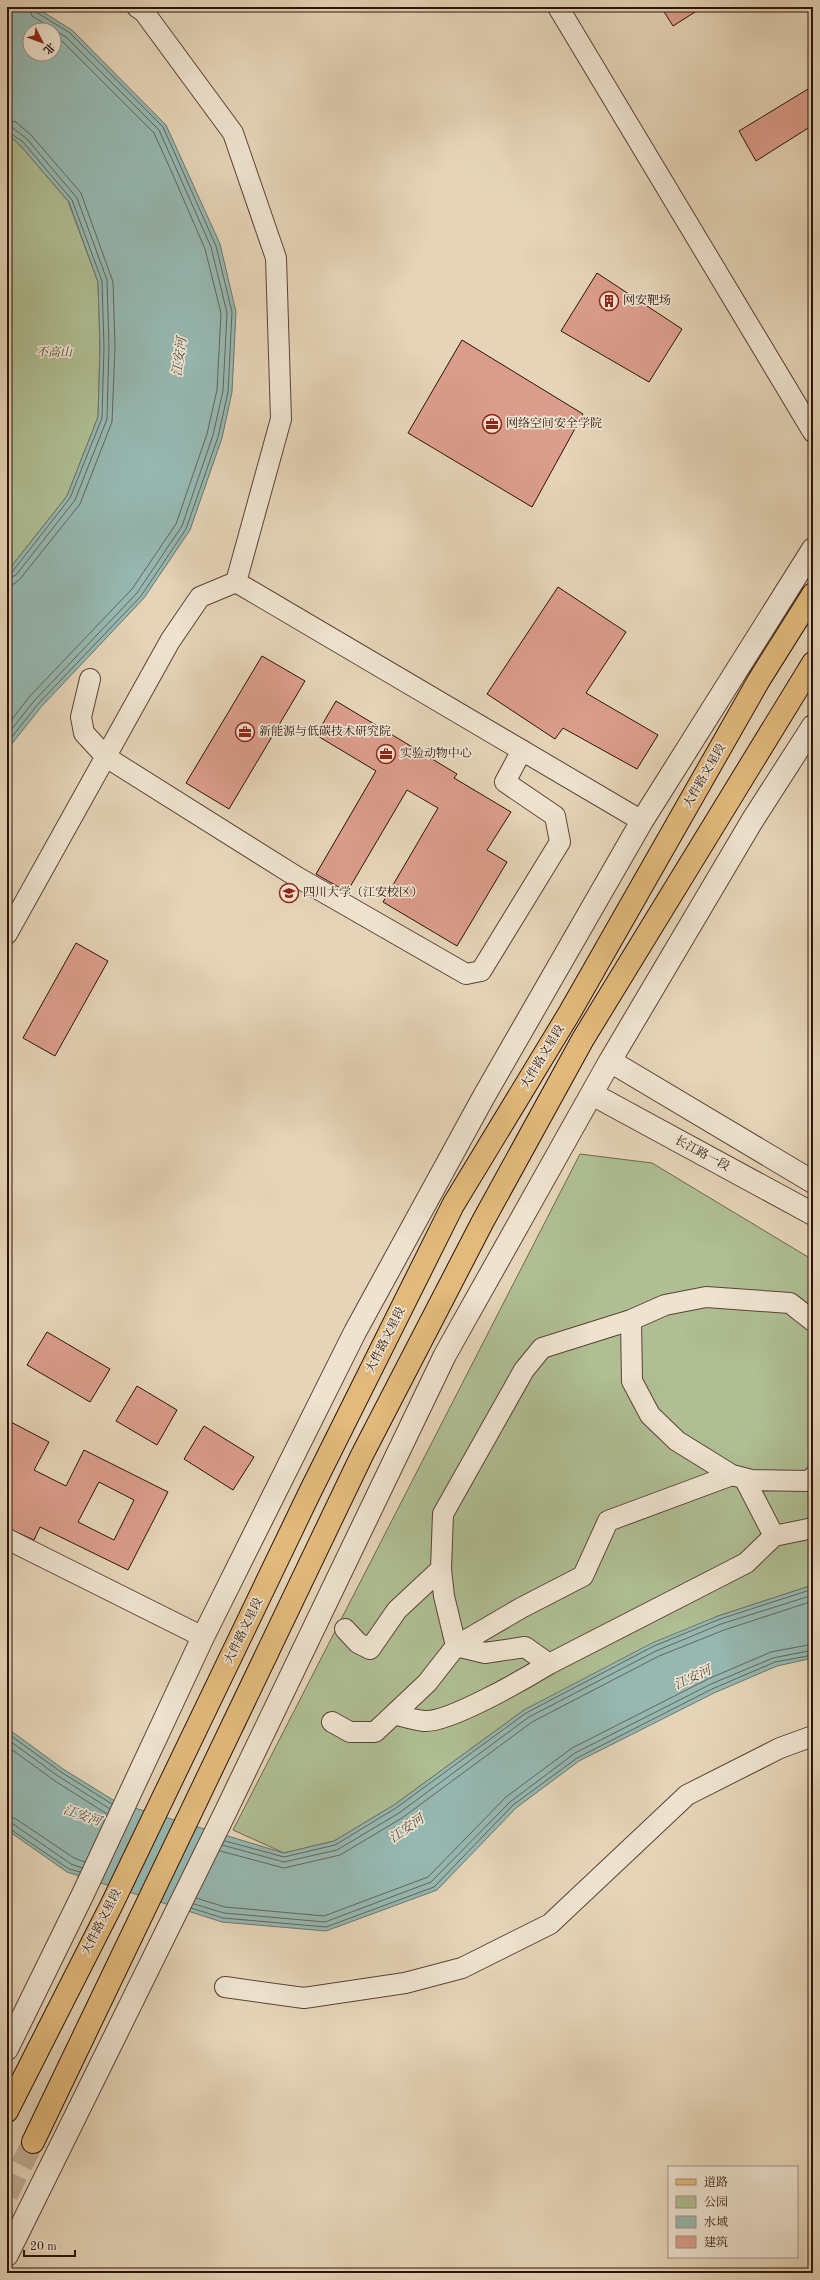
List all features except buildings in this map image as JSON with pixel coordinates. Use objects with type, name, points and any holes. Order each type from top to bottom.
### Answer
[{"type":"main road","name":"大件路文星段","points":[[7,2111],[169,1788],[310,1492],[453,1205],[570,1012],[759,680],[813,594]]},
{"type":"main road","points":[[33,2142],[195,1799],[362,1455],[483,1221],[583,1039],[813,664]]},
{"type":"street","points":[[558,7],[813,432]]},
{"type":"street","points":[[143,9],[233,133],[276,258],[281,419],[236,582]]},
{"type":"street","points":[[7,2049],[83,1894],[203,1637],[358,1325],[483,1098],[642,821],[813,549]]},
{"type":"street","points":[[236,582],[642,821]]},
{"type":"street","points":[[7,934],[170,641],[200,597],[236,582]]},
{"type":"street","points":[[90,679],[81,717],[84,733],[106,757],[297,877],[466,974],[481,971],[560,842],[555,816],[505,782],[522,750]]},
{"type":"street","points":[[7,2255],[225,1814],[445,1355],[610,1061],[752,821],[813,726]]},
{"type":"street","points":[[610,1061],[813,1182]]},
{"type":"street","name":"长江路一段","points":[[592,1094],[813,1214]]},
{"type":"street","points":[[456,1646],[444,1596],[441,1569],[443,1514],[524,1370],[542,1348],[631,1320],[665,1305],[706,1297],[790,1303],[813,1321]]},
{"type":"street","points":[[631,1320],[632,1381],[650,1414],[677,1441],[738,1476],[751,1480],[809,1481],[813,1477]]},
{"type":"street","points":[[738,1476],[774,1536]]},
{"type":"street","points":[[332,1722],[350,1732],[375,1732],[427,1682],[456,1646],[522,1608],[583,1576],[608,1521],[738,1476]]},
{"type":"street","points":[[394,1714],[426,1721],[453,1713],[516,1685],[549,1664],[746,1563],[774,1536],[813,1528]]},
{"type":"street","points":[[7,1539],[203,1637]]},
{"type":"street","points":[[345,1629],[358,1643],[370,1649],[397,1610],[441,1569]]},
{"type":"street","points":[[456,1646],[485,1653],[525,1647],[549,1664]]},
{"type":"street","points":[[224,1987],[304,1998],[405,1983],[462,1968],[550,1924],[687,1795],[780,1748],[813,1736]]},
{"type":"green space","name":"不高山","points":[[7,134],[20,145],[68,201],[98,282],[100,347],[98,417],[67,496],[7,572]]},
{"type":"green space","points":[[580,1154],[652,1163],[813,1260],[813,1585],[718,1616],[524,1710],[394,1805],[334,1841],[284,1853],[233,1830]]},
{"type":"water","name":"江安河","points":[[7,7],[35,7],[59,22],[22,22],[22,62],[62,62],[62,24],[72,30],[166,125],[220,244],[236,312],[232,392],[222,438],[190,530],[144,598],[41,707],[7,750],[7,572],[67,496],[98,417],[100,347],[98,282],[69,202],[20,145],[7,134]]},
{"type":"water","name":"江安河","points":[[813,1585],[813,1658],[777,1666],[714,1693],[579,1761],[516,1808],[437,1890],[326,1931],[222,1922],[67,1872],[7,1830],[7,1728],[63,1769],[118,1803],[284,1853],[334,1841],[394,1805],[524,1710],[652,1643],[718,1616]]},
{"type":"tunnel","points":[[7,2195],[33,2142]]},
{"type":"place","name":"网安靶场","points":[[609,301]]},
{"type":"place","name":"网络空间安全学院","points":[[492,424]]},
{"type":"place","name":"新能源与低碳技术研究院","points":[[245,732]]},
{"type":"place","name":"实验动物中心","points":[[386,754]]},
{"type":"place","name":"四川大学（江安校区）","points":[[289,893]]}]
